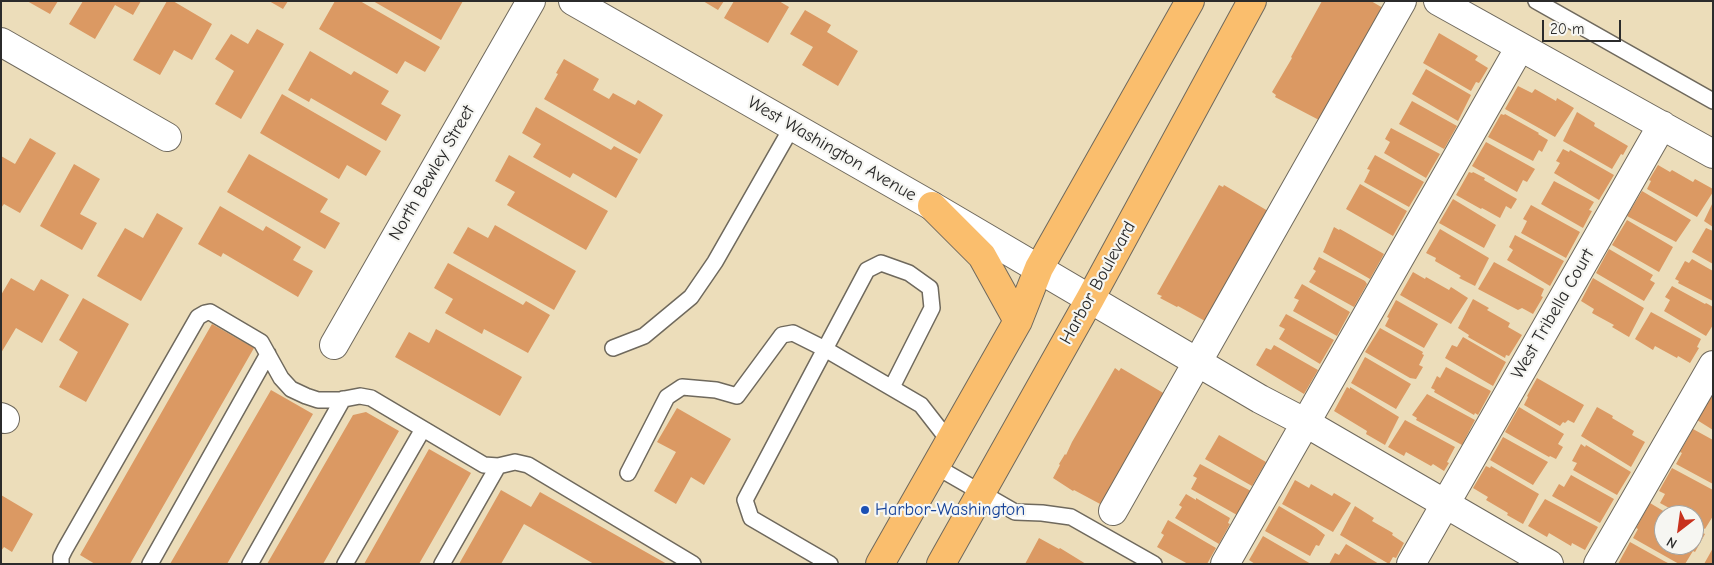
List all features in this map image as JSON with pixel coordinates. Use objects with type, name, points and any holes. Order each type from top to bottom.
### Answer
[{"type":"main road","points":[[880,564],[1018,321],[1039,268],[1190,1]]},
{"type":"main road","name":"Harbor Boulevard","points":[[941,564],[1090,299],[1252,1]]},
{"type":"main road","points":[[932,206],[982,256],[1018,321]]},
{"type":"street","name":"North Bewley Street","points":[[334,346],[531,1]]},
{"type":"street","name":"West Washington Avenue","points":[[573,1],[932,206],[1090,299]]},
{"type":"street","points":[[1113,511],[1402,1]]},
{"type":"street","points":[[1438,1],[1713,154]]},
{"type":"street","points":[[1,42],[167,137]]},
{"type":"street","points":[[1225,564],[1520,47]]},
{"type":"street","name":"West Tribella Court","points":[[1411,564],[1662,126]]},
{"type":"street","points":[[1090,299],[1260,399],[1306,423],[1550,564]]},
{"type":"street","points":[[1598,564],[1713,365]]},
{"type":"lane","points":[[1536,1],[1713,101]]},
{"type":"lane","points":[[613,348],[644,336],[691,297],[715,262],[792,126]]},
{"type":"lane","points":[[830,564],[751,518],[745,500],[867,270],[881,263],[908,273],[930,288],[932,308],[892,387]]},
{"type":"lane","points":[[61,564],[61,557],[65,549],[198,317],[210,312],[261,342],[281,378],[291,389],[318,400],[328,401],[360,396],[371,398],[484,465],[498,466],[515,462],[528,465],[694,564]]},
{"type":"lane","points":[[628,472],[667,397],[682,387],[716,390],[738,396],[782,335],[793,333],[825,349],[921,405],[949,441]]},
{"type":"lane","points":[[150,564],[268,354]]},
{"type":"lane","points":[[250,564],[343,399]]},
{"type":"lane","points":[[345,564],[423,429]]},
{"type":"lane","points":[[442,564],[498,466]]},
{"type":"lane","points":[[935,466],[980,494],[1015,512],[1071,517],[1154,564]]},
{"type":"building","points":[[27,1],[58,1],[50,14]]},
{"type":"building","points":[[83,1],[141,1],[133,15],[115,5],[95,39],[69,24]]},
{"type":"building","points":[[167,1],[173,1],[212,24],[192,60],[174,50],[160,75],[133,60]]},
{"type":"building","points":[[269,1],[288,1],[283,9]]},
{"type":"building","points":[[335,1],[360,1],[440,47],[425,72],[405,61],[397,74],[319,29]]},
{"type":"building","points":[[373,1],[463,1],[441,40]]},
{"type":"building","points":[[703,1],[724,1],[718,10]]},
{"type":"building","points":[[734,1],[779,1],[789,7],[768,43],[724,18]]},
{"type":"building","points":[[1322,1],[1371,1],[1383,8],[1319,120],[1275,97],[1276,95],[1272,92]]},
{"type":"building","points":[[805,10],[831,25],[827,32],[858,51],[838,86],[802,65],[813,47],[790,34]]},
{"type":"building","points":[[257,29],[284,44],[241,119],[215,104],[234,71],[215,59],[231,34],[248,44]]},
{"type":"building","points":[[1439,33],[1478,56],[1475,60],[1488,68],[1479,83],[1476,82],[1471,91],[1423,63]]},
{"type":"building","points":[[310,51],[351,75],[354,71],[389,91],[381,104],[401,115],[386,141],[311,98],[309,102],[288,90]]},
{"type":"building","points":[[564,59],[599,79],[593,90],[609,99],[613,93],[635,105],[638,100],[663,115],[640,154],[544,99]]},
{"type":"building","points":[[1426,69],[1471,95],[1458,121],[1412,94]]},
{"type":"building","points":[[1518,86],[1532,93],[1535,89],[1556,101],[1557,98],[1574,108],[1555,137],[1505,109]]},
{"type":"building","points":[[282,94],[381,151],[366,176],[347,165],[339,179],[260,133]]},
{"type":"building","points":[[1412,101],[1457,126],[1444,149],[1399,124]]},
{"type":"building","points":[[536,107],[611,150],[614,146],[638,159],[616,198],[573,173],[570,178],[533,157],[541,144],[522,133]]},
{"type":"building","points":[[1577,112],[1595,123],[1594,126],[1628,146],[1612,169],[1563,141]]},
{"type":"building","points":[[1501,114],[1505,114],[1548,140],[1542,152],[1539,150],[1533,161],[1488,137]]},
{"type":"building","points":[[1391,128],[1440,154],[1426,178],[1384,153],[1390,142],[1385,139]]},
{"type":"building","points":[[30,138],[56,153],[20,213],[4,204],[1,208],[1,156],[15,164]]},
{"type":"building","points":[[1486,142],[1535,169],[1527,182],[1523,180],[1517,192],[1472,166]]},
{"type":"building","points":[[1563,149],[1569,152],[1570,150],[1614,175],[1599,200],[1554,173],[1560,163],[1556,161]]},
{"type":"building","points":[[249,154],[328,199],[320,212],[340,223],[325,249],[227,192]]},
{"type":"building","points":[[509,155],[608,211],[586,250],[507,205],[515,192],[495,181]]},
{"type":"building","points":[[1375,155],[1424,182],[1409,207],[1364,182],[1370,170],[1367,169]]},
{"type":"building","points":[[74,164],[100,179],[80,214],[97,223],[82,250],[40,226]]},
{"type":"building","points":[[1658,165],[1670,172],[1672,170],[1693,182],[1695,179],[1713,189],[1697,217],[1647,189],[1651,181],[1649,180]]},
{"type":"building","points":[[1469,172],[1485,178],[1484,180],[1517,199],[1511,209],[1506,206],[1500,218],[1456,195]]},
{"type":"building","points":[[1554,181],[1594,202],[1589,210],[1592,211],[1583,228],[1541,204]]},
{"type":"building","points":[[1360,184],[1407,211],[1393,236],[1346,209]]},
{"type":"building","points":[[1219,185],[1223,187],[1224,185],[1268,211],[1205,321],[1160,298],[1162,296],[1157,294]]},
{"type":"building","points":[[1642,191],[1691,220],[1676,242],[1627,216]]},
{"type":"building","points":[[1453,199],[1496,225],[1484,248],[1439,223]]},
{"type":"building","points":[[1713,202],[1713,227],[1704,221]]},
{"type":"building","points":[[1531,205],[1580,232],[1566,258],[1521,233],[1527,221],[1523,219]]},
{"type":"building","points":[[220,206],[263,231],[266,226],[301,247],[293,260],[313,271],[298,297],[223,253],[221,257],[198,244]]},
{"type":"building","points":[[157,213],[183,228],[141,301],[97,276],[125,228],[143,238]]},
{"type":"building","points":[[1627,220],[1673,247],[1659,272],[1612,245]]},
{"type":"building","points":[[495,225],[576,271],[554,310],[453,253],[468,227],[488,238]]},
{"type":"building","points":[[1334,227],[1384,254],[1370,279],[1323,252]]},
{"type":"building","points":[[1706,228],[1713,231],[1713,264],[1692,252]]},
{"type":"building","points":[[1440,229],[1489,258],[1475,286],[1459,278],[1461,276],[1435,261],[1436,258],[1426,253]]},
{"type":"building","points":[[1515,235],[1564,261],[1550,286],[1507,260],[1513,250],[1509,247]]},
{"type":"building","points":[[1609,249],[1653,275],[1650,280],[1655,283],[1644,301],[1596,273]]},
{"type":"building","points":[[1319,257],[1365,281],[1367,284],[1354,307],[1309,282],[1316,271],[1313,269]]},
{"type":"building","points":[[1692,259],[1713,271],[1713,301],[1678,283],[1679,281],[1675,279],[1685,261],[1689,263]]},
{"type":"building","points":[[1494,262],[1544,289],[1541,296],[1543,297],[1533,314],[1522,308],[1518,310],[1478,289]]},
{"type":"building","points":[[448,263],[523,305],[526,301],[550,315],[528,353],[484,329],[482,334],[445,313],[453,299],[434,288]]},
{"type":"building","points":[[1413,272],[1449,290],[1451,287],[1468,298],[1451,324],[1400,295]]},
{"type":"building","points":[[11,278],[34,291],[41,279],[69,295],[42,343],[16,328],[1,353],[1,295]]},
{"type":"building","points":[[1593,278],[1644,308],[1629,337],[1612,327],[1614,325],[1592,313],[1594,309],[1581,301]]},
{"type":"building","points":[[1302,284],[1350,312],[1337,336],[1293,311],[1299,300],[1294,298]]},
{"type":"building","points":[[1672,286],[1713,307],[1713,325],[1706,336],[1664,311],[1670,300],[1665,297]]},
{"type":"building","points":[[83,298],[129,324],[86,402],[59,387],[78,352],[59,340]]},
{"type":"building","points":[[1473,299],[1489,308],[1487,310],[1510,323],[1508,327],[1522,335],[1509,356],[1506,355],[1505,358],[1468,337],[1469,335],[1458,328]]},
{"type":"building","points":[[1396,300],[1438,324],[1424,348],[1385,326],[1389,318],[1387,317]]},
{"type":"building","points":[[1651,312],[1701,339],[1697,347],[1699,348],[1690,363],[1655,346],[1653,350],[1635,339]]},
{"type":"building","points":[[1286,314],[1334,340],[1320,364],[1279,339],[1285,329],[1279,326]]},
{"type":"building","points":[[212,324],[254,348],[130,564],[95,564],[80,555]]},
{"type":"building","points":[[1380,328],[1423,352],[1422,354],[1424,355],[1419,365],[1423,367],[1416,379],[1410,378],[1365,352]]},
{"type":"building","points":[[436,329],[522,377],[500,416],[395,357],[409,332],[429,343]]},
{"type":"building","points":[[1463,337],[1506,362],[1493,386],[1445,358],[1452,345],[1457,347]]},
{"type":"building","points":[[1274,345],[1318,370],[1304,394],[1256,365],[1266,348],[1271,350]]},
{"type":"building","points":[[1365,357],[1411,384],[1396,409],[1351,383]]},
{"type":"building","points":[[1446,367],[1491,391],[1478,415],[1475,413],[1474,415],[1434,392],[1435,390],[1431,388],[1437,376],[1440,378]]},
{"type":"building","points":[[1115,368],[1119,371],[1121,368],[1165,394],[1102,505],[1073,491],[1053,478],[1059,464],[1066,455]]},
{"type":"building","points":[[1537,378],[1584,405],[1574,423],[1568,420],[1560,426],[1524,405]]},
{"type":"building","points":[[1347,387],[1399,417],[1385,445],[1366,434],[1367,431],[1334,411]]},
{"type":"building","points":[[271,390],[313,414],[227,564],[170,564]]},
{"type":"building","points":[[1427,394],[1475,420],[1462,445],[1416,420],[1417,418],[1412,415]]},
{"type":"building","points":[[1711,395],[1713,396],[1713,430],[1697,420]]},
{"type":"building","points":[[1519,407],[1564,434],[1558,444],[1563,447],[1556,459],[1549,457],[1505,432]]},
{"type":"building","points":[[1597,407],[1634,431],[1632,435],[1645,442],[1631,467],[1581,436]]},
{"type":"building","points":[[677,408],[731,439],[704,485],[691,477],[676,504],[654,491],[676,452],[657,442]]},
{"type":"building","points":[[366,412],[399,431],[323,564],[267,564],[353,415]]},
{"type":"building","points":[[1405,420],[1455,447],[1444,471],[1406,452],[1404,456],[1388,447]]},
{"type":"building","points":[[1693,429],[1713,440],[1713,484],[1676,464],[1682,453],[1680,452]]},
{"type":"building","points":[[1219,435],[1266,462],[1252,486],[1205,459]]},
{"type":"building","points":[[1503,437],[1548,462],[1533,485],[1490,460]]},
{"type":"building","points":[[1581,444],[1585,447],[1586,445],[1631,472],[1617,495],[1573,470],[1577,463],[1572,461]]},
{"type":"building","points":[[429,449],[471,473],[419,564],[364,564]]},
{"type":"building","points":[[1200,464],[1251,491],[1237,515],[1191,489],[1197,478],[1193,476]]},
{"type":"building","points":[[1486,466],[1490,468],[1491,466],[1539,494],[1523,524],[1486,500],[1488,497],[1473,488]]},
{"type":"building","points":[[1672,468],[1713,490],[1713,516],[1705,529],[1704,505],[1664,505],[1660,503],[1665,494],[1659,491]]},
{"type":"building","points":[[1571,475],[1614,499],[1600,523],[1552,496],[1559,484],[1564,487]]},
{"type":"building","points":[[1295,480],[1309,488],[1311,484],[1332,496],[1334,493],[1351,503],[1333,532],[1282,504]]},
{"type":"building","points":[[501,490],[531,507],[540,492],[667,564],[594,564],[524,524],[501,564],[459,564]]},
{"type":"building","points":[[1186,494],[1230,518],[1228,523],[1230,524],[1219,544],[1175,518],[1182,507],[1179,505]]},
{"type":"building","points":[[1,495],[33,514],[12,552],[4,547],[1,551]]},
{"type":"building","points":[[1545,499],[1598,527],[1585,550],[1572,543],[1571,546],[1549,533],[1547,537],[1528,526]]},
{"type":"building","points":[[1650,503],[1654,505],[1654,550],[1633,538],[1638,529],[1636,528]]},
{"type":"building","points":[[1279,506],[1325,535],[1319,546],[1316,545],[1310,556],[1265,531]]},
{"type":"building","points":[[1355,506],[1374,518],[1372,521],[1393,533],[1392,535],[1404,543],[1396,558],[1393,557],[1389,564],[1340,535]]},
{"type":"building","points":[[1168,520],[1216,548],[1207,564],[1188,564],[1157,547],[1164,535],[1161,533]]},
{"type":"building","points":[[1263,536],[1311,564],[1255,564],[1249,560]]},
{"type":"building","points":[[1039,538],[1060,548],[1086,564],[1025,564]]},
{"type":"building","points":[[1630,542],[1664,561],[1670,564],[1618,564]]},
{"type":"building","points":[[1346,544],[1379,564],[1329,564],[1335,553],[1339,555]]},
{"type":"building","points":[[1713,548],[1713,564],[1704,564]]},
{"type":"building","points":[[1663,555],[1691,555],[1685,564],[1679,564]]},
{"type":"place","name":"Harbor-Washington","points":[[865,510]]}]
